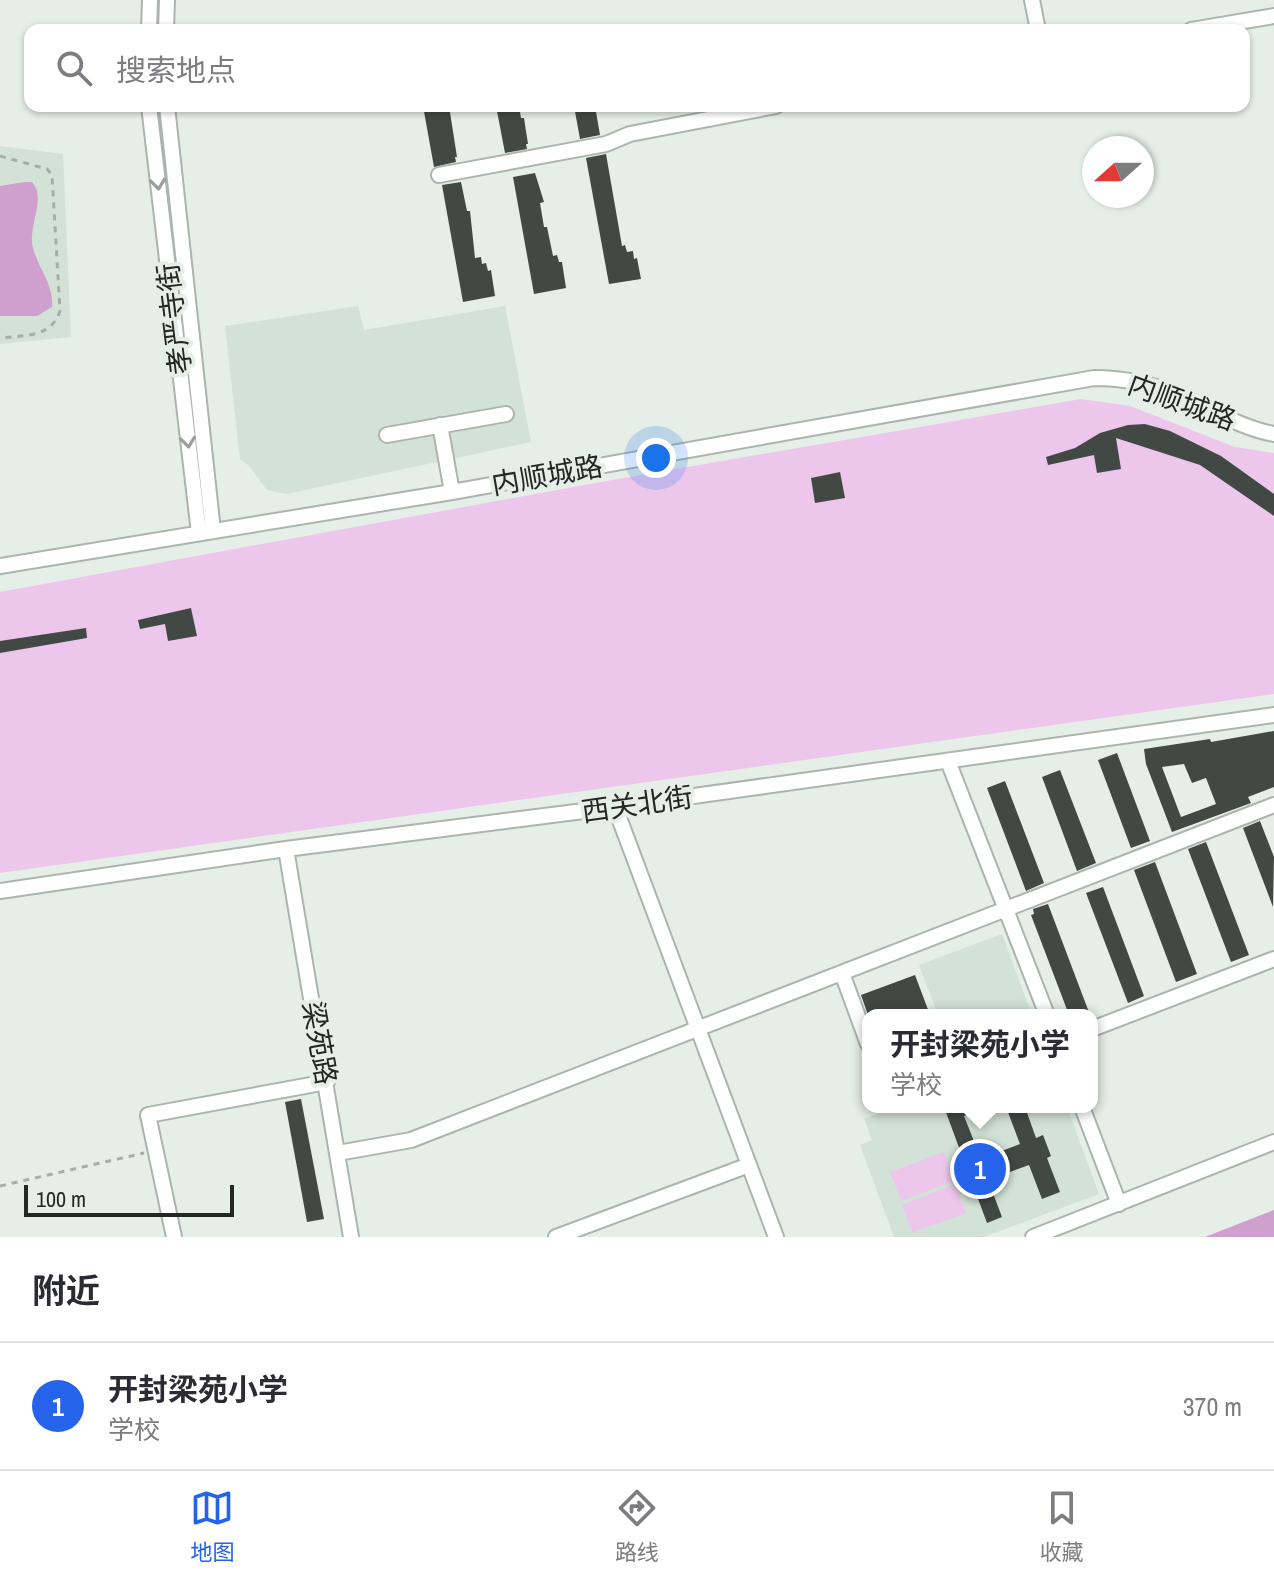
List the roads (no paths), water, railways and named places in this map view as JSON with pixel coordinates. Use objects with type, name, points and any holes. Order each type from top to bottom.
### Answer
[{"type":"street","points":[[149,24],[150,0]]},
{"type":"street","points":[[166,24],[167,0]]},
{"type":"street","points":[[1032,0],[1037,24]]},
{"type":"street","points":[[1227,24],[1274,16]]},
{"type":"street","name":"孝严寺街","points":[[150,112],[206,532]]},
{"type":"street","name":"孝严寺街","points":[[168,112],[206,532]]},
{"type":"street","points":[[439,175],[606,144],[630,134],[745,112]]},
{"type":"street","name":"内顺城路","points":[[0,566],[452,492],[1094,378],[1133,380],[1163,389],[1244,425],[1274,434]]},
{"type":"street","points":[[387,435],[506,414]]},
{"type":"street","points":[[440,425],[452,492]]},
{"type":"street","name":"西关北街","points":[[0,891],[286,849],[615,807],[1274,715]]},
{"type":"street","points":[[948,761],[1045,1009]]},
{"type":"street","points":[[338,1153],[411,1140],[1274,805]]},
{"type":"street","points":[[615,807],[776,1237]]},
{"type":"street","name":"梁苑路","points":[[286,849],[351,1237]]},
{"type":"street","points":[[1098,1027],[1274,959]]},
{"type":"street","points":[[842,973],[862,1028]]},
{"type":"street","points":[[174,1237],[148,1115],[327,1082]]},
{"type":"street","points":[[1084,1113],[1119,1204]]},
{"type":"street","points":[[1033,1237],[1274,1142]]},
{"type":"street","points":[[556,1237],[749,1165]]},
{"type":"place","name":"开封梁苑小学","points":[[980,1169]]}]
